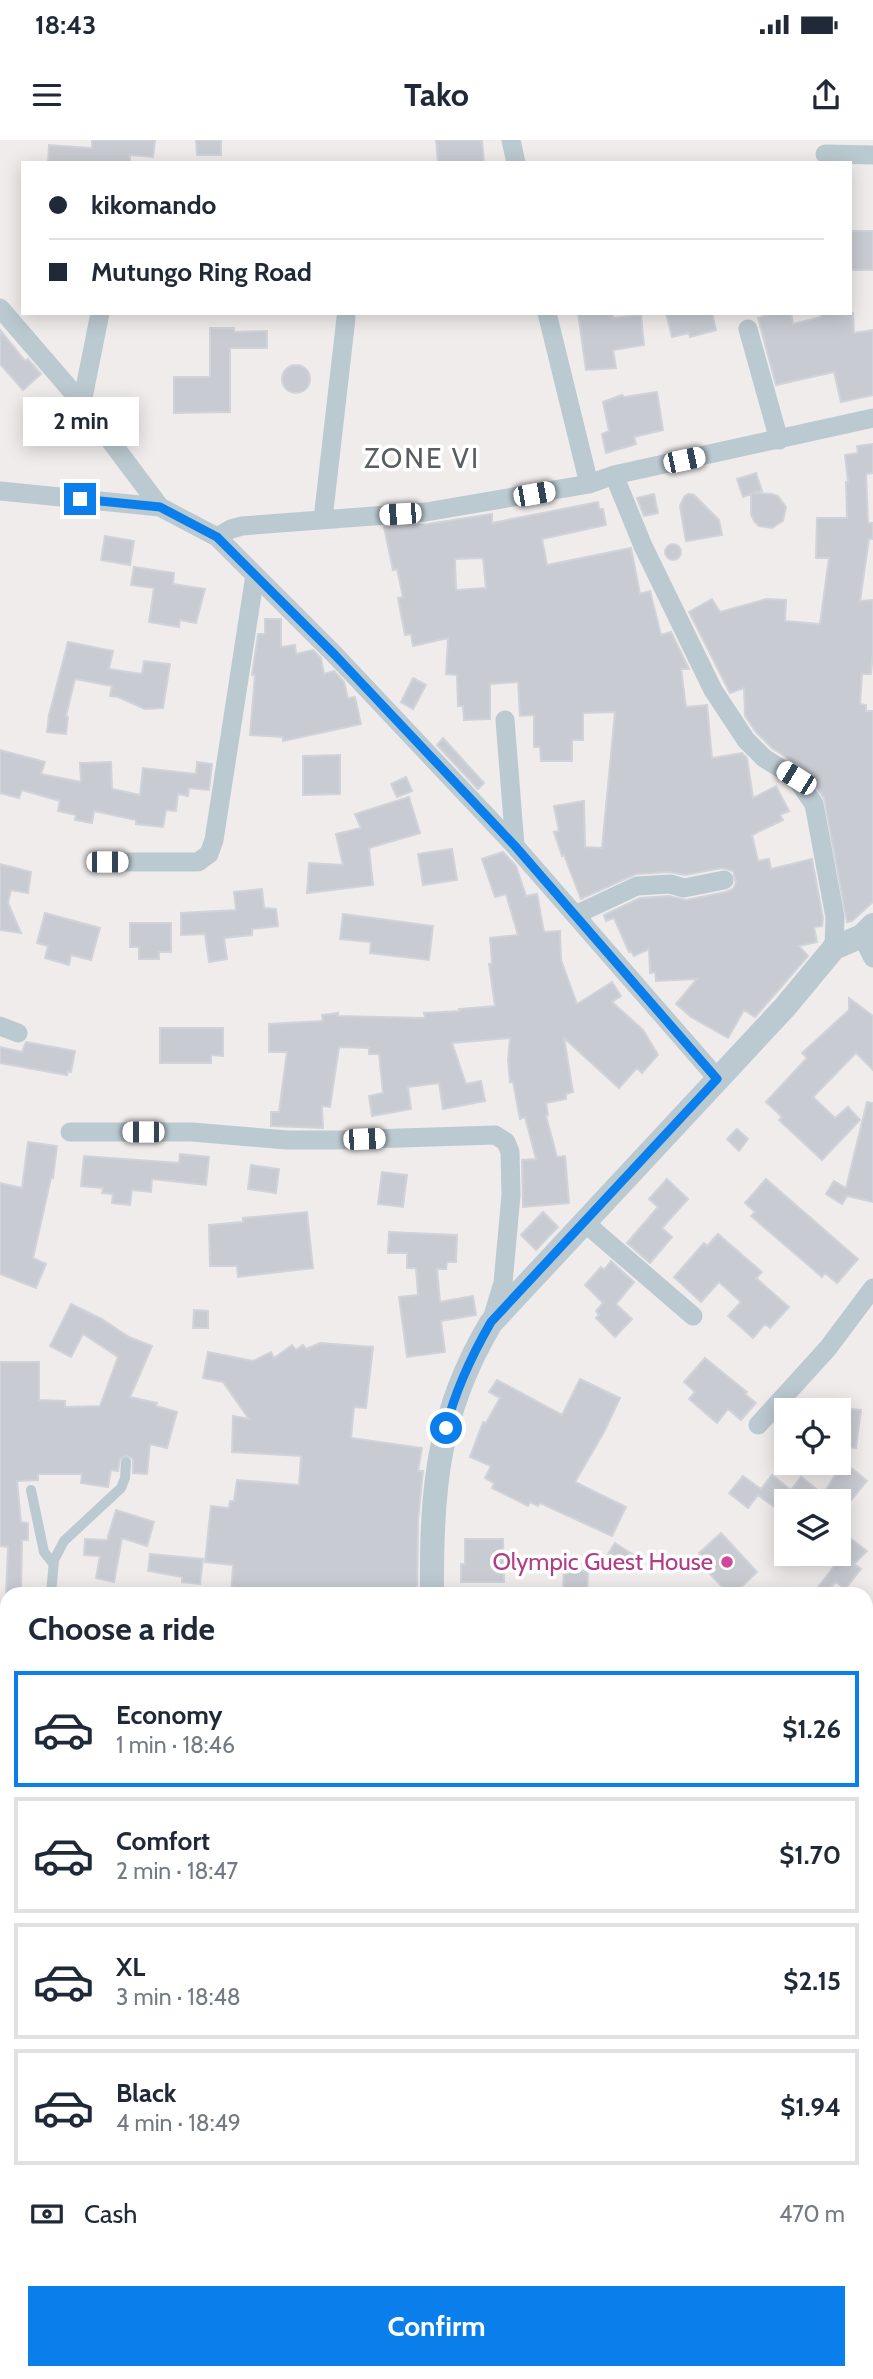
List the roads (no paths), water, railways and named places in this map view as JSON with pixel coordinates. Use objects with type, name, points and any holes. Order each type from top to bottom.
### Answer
[{"type":"street","points":[[511,140],[516,161]]},
{"type":"street","points":[[825,154],[873,155]]},
{"type":"street","points":[[0,308],[82,403],[160,507]]},
{"type":"street","points":[[82,403],[100,315]]},
{"type":"street","points":[[547,315],[589,484]]},
{"type":"street","points":[[323,519],[346,318]]},
{"type":"street","points":[[748,329],[779,440]]},
{"type":"street","points":[[217,537],[231,528],[242,526],[426,512],[589,484],[614,475],[873,418]]},
{"type":"street","points":[[614,475],[643,546],[713,690],[746,740],[764,758],[796,778],[814,804],[835,917],[834,948]]},
{"type":"street","points":[[0,491],[160,507],[217,537],[335,655],[515,846],[717,1079]]},
{"type":"street","points":[[107,862],[198,862],[209,854],[214,840],[255,575]]},
{"type":"street","points":[[505,720],[515,846]]},
{"type":"street","points":[[575,915],[637,886],[670,884],[684,888],[724,880]]},
{"type":"street","points":[[432,1587],[434,1498],[450,1409],[479,1342],[491,1322],[785,1007],[834,948],[867,930],[873,958]]},
{"type":"street","points":[[70,1132],[192,1132],[287,1140],[495,1135],[506,1142],[510,1152],[511,1195],[503,1283],[491,1322]]},
{"type":"street","points":[[584,1222],[692,1316]]},
{"type":"street","points":[[758,1424],[828,1348],[873,1288]]},
{"type":"lane","points":[[51,1587],[53,1563],[64,1541],[121,1488],[126,1462]]},
{"type":"lane","points":[[31,1490],[44,1552],[53,1563]]},
{"type":"place","name":"Olympic Guest House","points":[[727,1562]]},
{"type":"district","name":"ZONE VI","points":[[422,458]]}]
